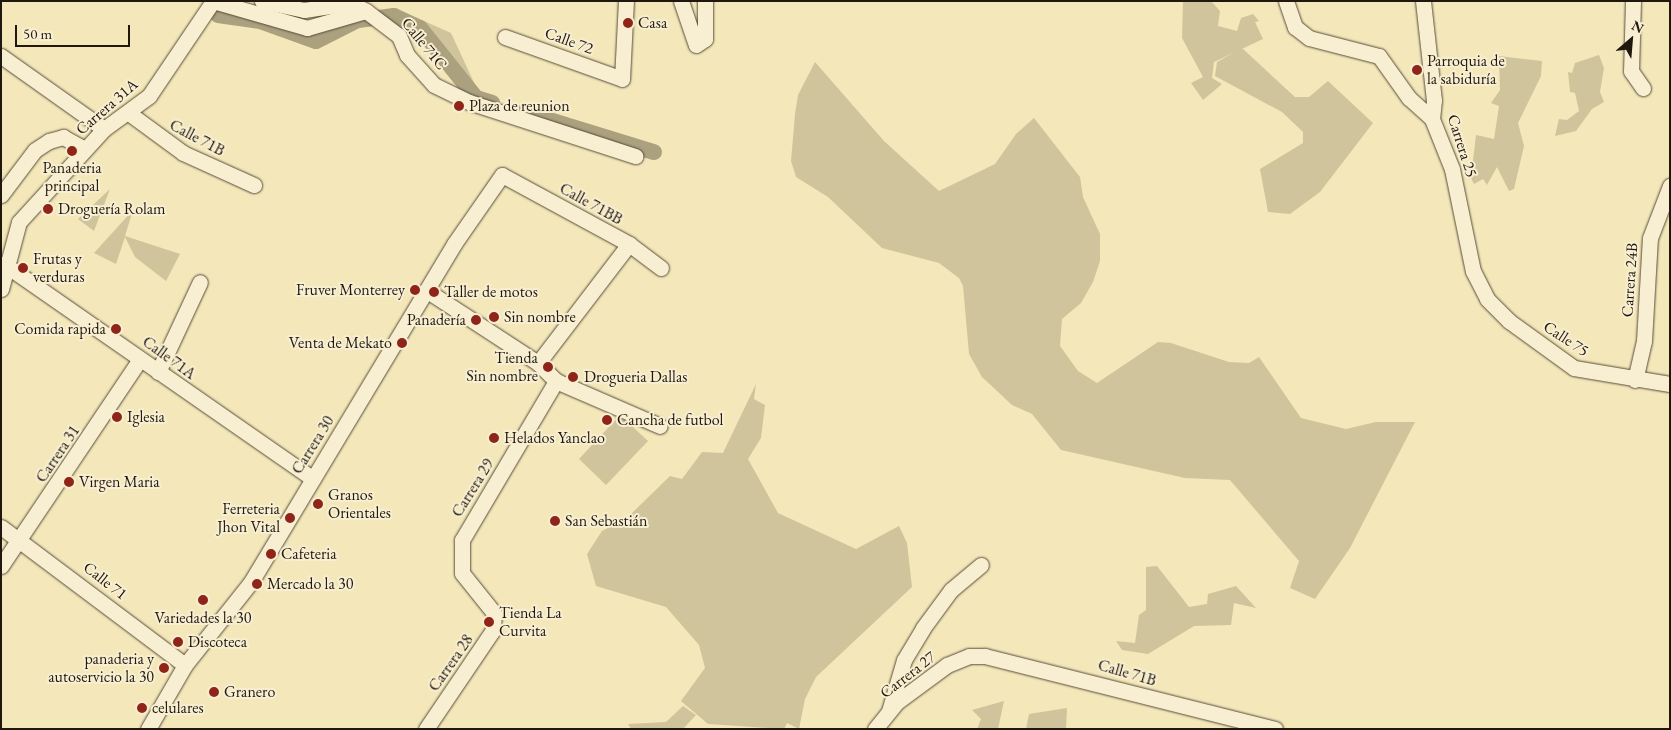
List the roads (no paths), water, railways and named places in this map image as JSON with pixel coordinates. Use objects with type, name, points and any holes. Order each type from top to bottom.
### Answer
[{"type":"street","points":[[213,1],[307,28],[366,11]]},
{"type":"street","name":"Carrera 31A","points":[[1,289],[4,264],[19,222],[104,129],[130,114],[150,96],[213,1]]},
{"type":"street","points":[[262,1],[304,10],[352,3],[366,11]]},
{"type":"street","name":"Calle 72","points":[[505,37],[622,79],[626,1]]},
{"type":"street","points":[[681,1],[696,45],[705,39],[705,1]]},
{"type":"street","points":[[1286,1],[1295,27],[1309,38],[1379,56],[1409,98],[1432,119]]},
{"type":"street","name":"Carrera 25","points":[[1423,1],[1434,100],[1432,119],[1452,170],[1473,271]]},
{"type":"street","points":[[1633,1],[1631,71],[1643,88]]},
{"type":"street","name":"Calle 71C","points":[[366,11],[399,36],[407,55],[434,85],[468,102],[636,156]]},
{"type":"street","points":[[1,56],[104,129]]},
{"type":"street","name":"Calle 71B","points":[[130,114],[182,154],[254,185]]},
{"type":"street","points":[[1,195],[35,150],[49,141],[63,137],[85,149]]},
{"type":"street","name":"Calle 71BB","points":[[502,175],[629,244],[661,268]]},
{"type":"street","name":"Carrera 30","points":[[148,729],[185,665],[251,582],[429,292],[454,244],[502,175]]},
{"type":"street","name":"Carrera 24B","points":[[1635,380],[1644,341],[1650,238],[1670,186]]},
{"type":"street","points":[[538,363],[629,244]]},
{"type":"street","name":"Calle 71A","points":[[4,264],[313,479]]},
{"type":"street","name":"Calle 75","points":[[1473,271],[1487,298],[1509,321],[1574,368],[1635,380],[1670,384]]},
{"type":"street","points":[[158,372],[200,282]]},
{"type":"street","points":[[429,292],[538,363],[556,381],[660,426]]},
{"type":"street","name":"Carrera 31","points":[[1,566],[61,484],[140,359]]},
{"type":"street","name":"Carrera 29","points":[[494,613],[462,573],[462,540],[556,381]]},
{"type":"street","name":"Calle 71","points":[[1,527],[20,538],[185,665]]},
{"type":"street","points":[[889,711],[904,660],[924,628],[951,590],[981,565]]},
{"type":"street","name":"Carrera 28","points":[[426,729],[488,642],[494,613]]},
{"type":"street","name":"Calle 71B","points":[[969,656],[1033,666],[1187,710],[1242,718],[1275,729]]},
{"type":"street","name":"Carrera 27","points":[[875,729],[889,711],[940,670],[969,656]]},
{"type":"waterway","points":[[218,15],[260,21],[316,41],[358,20],[374,18]]},
{"type":"waterway","points":[[379,18],[394,16],[420,28],[476,98],[492,103]]},
{"type":"waterway","points":[[523,112],[654,152]]},
{"type":"place","name":"Casa","points":[[628,23]]},
{"type":"place","name":"Parroquia de la sabiduría","points":[[1417,70]]},
{"type":"place","name":"Plaza de reunion","points":[[459,106]]},
{"type":"place","name":"Panaderia principal","points":[[72,151]]},
{"type":"place","name":"Droguería Rolam","points":[[48,209]]},
{"type":"place","name":"Frutas y verduras","points":[[23,268]]},
{"type":"place","name":"Fruver Monterrey","points":[[415,290]]},
{"type":"place","name":"Taller de motos","points":[[434,292]]},
{"type":"place","name":"Sin nombre","points":[[494,317]]},
{"type":"place","name":"Panadería","points":[[476,320]]},
{"type":"place","name":"Comida rapida","points":[[116,329]]},
{"type":"place","name":"Venta de Mekato","points":[[402,343]]},
{"type":"place","name":"Tienda Sin nombre","points":[[548,367]]},
{"type":"place","name":"Drogueria Dallas","points":[[573,377]]},
{"type":"place","name":"Iglesia","points":[[117,417]]},
{"type":"place","name":"Cancha de futbol","points":[[607,420]]},
{"type":"place","name":"Helados Yanclao","points":[[494,438]]},
{"type":"place","name":"Virgen Maria","points":[[69,482]]},
{"type":"place","name":"Granos Orientales","points":[[318,504]]},
{"type":"place","name":"Ferreteria Jhon Vital","points":[[290,518]]},
{"type":"place","name":"San Sebastián","points":[[555,521]]},
{"type":"place","name":"Cafeteria","points":[[271,554]]},
{"type":"place","name":"Mercado la 30","points":[[257,584]]},
{"type":"place","name":"Variedades la 30","points":[[203,600]]},
{"type":"place","name":"Tienda La Curvita","points":[[489,622]]},
{"type":"place","name":"Discoteca","points":[[178,642]]},
{"type":"place","name":"panaderia y autoservicio la 30","points":[[164,668]]},
{"type":"place","name":"Granero","points":[[214,692]]},
{"type":"place","name":"celulares","points":[[142,708]]}]
